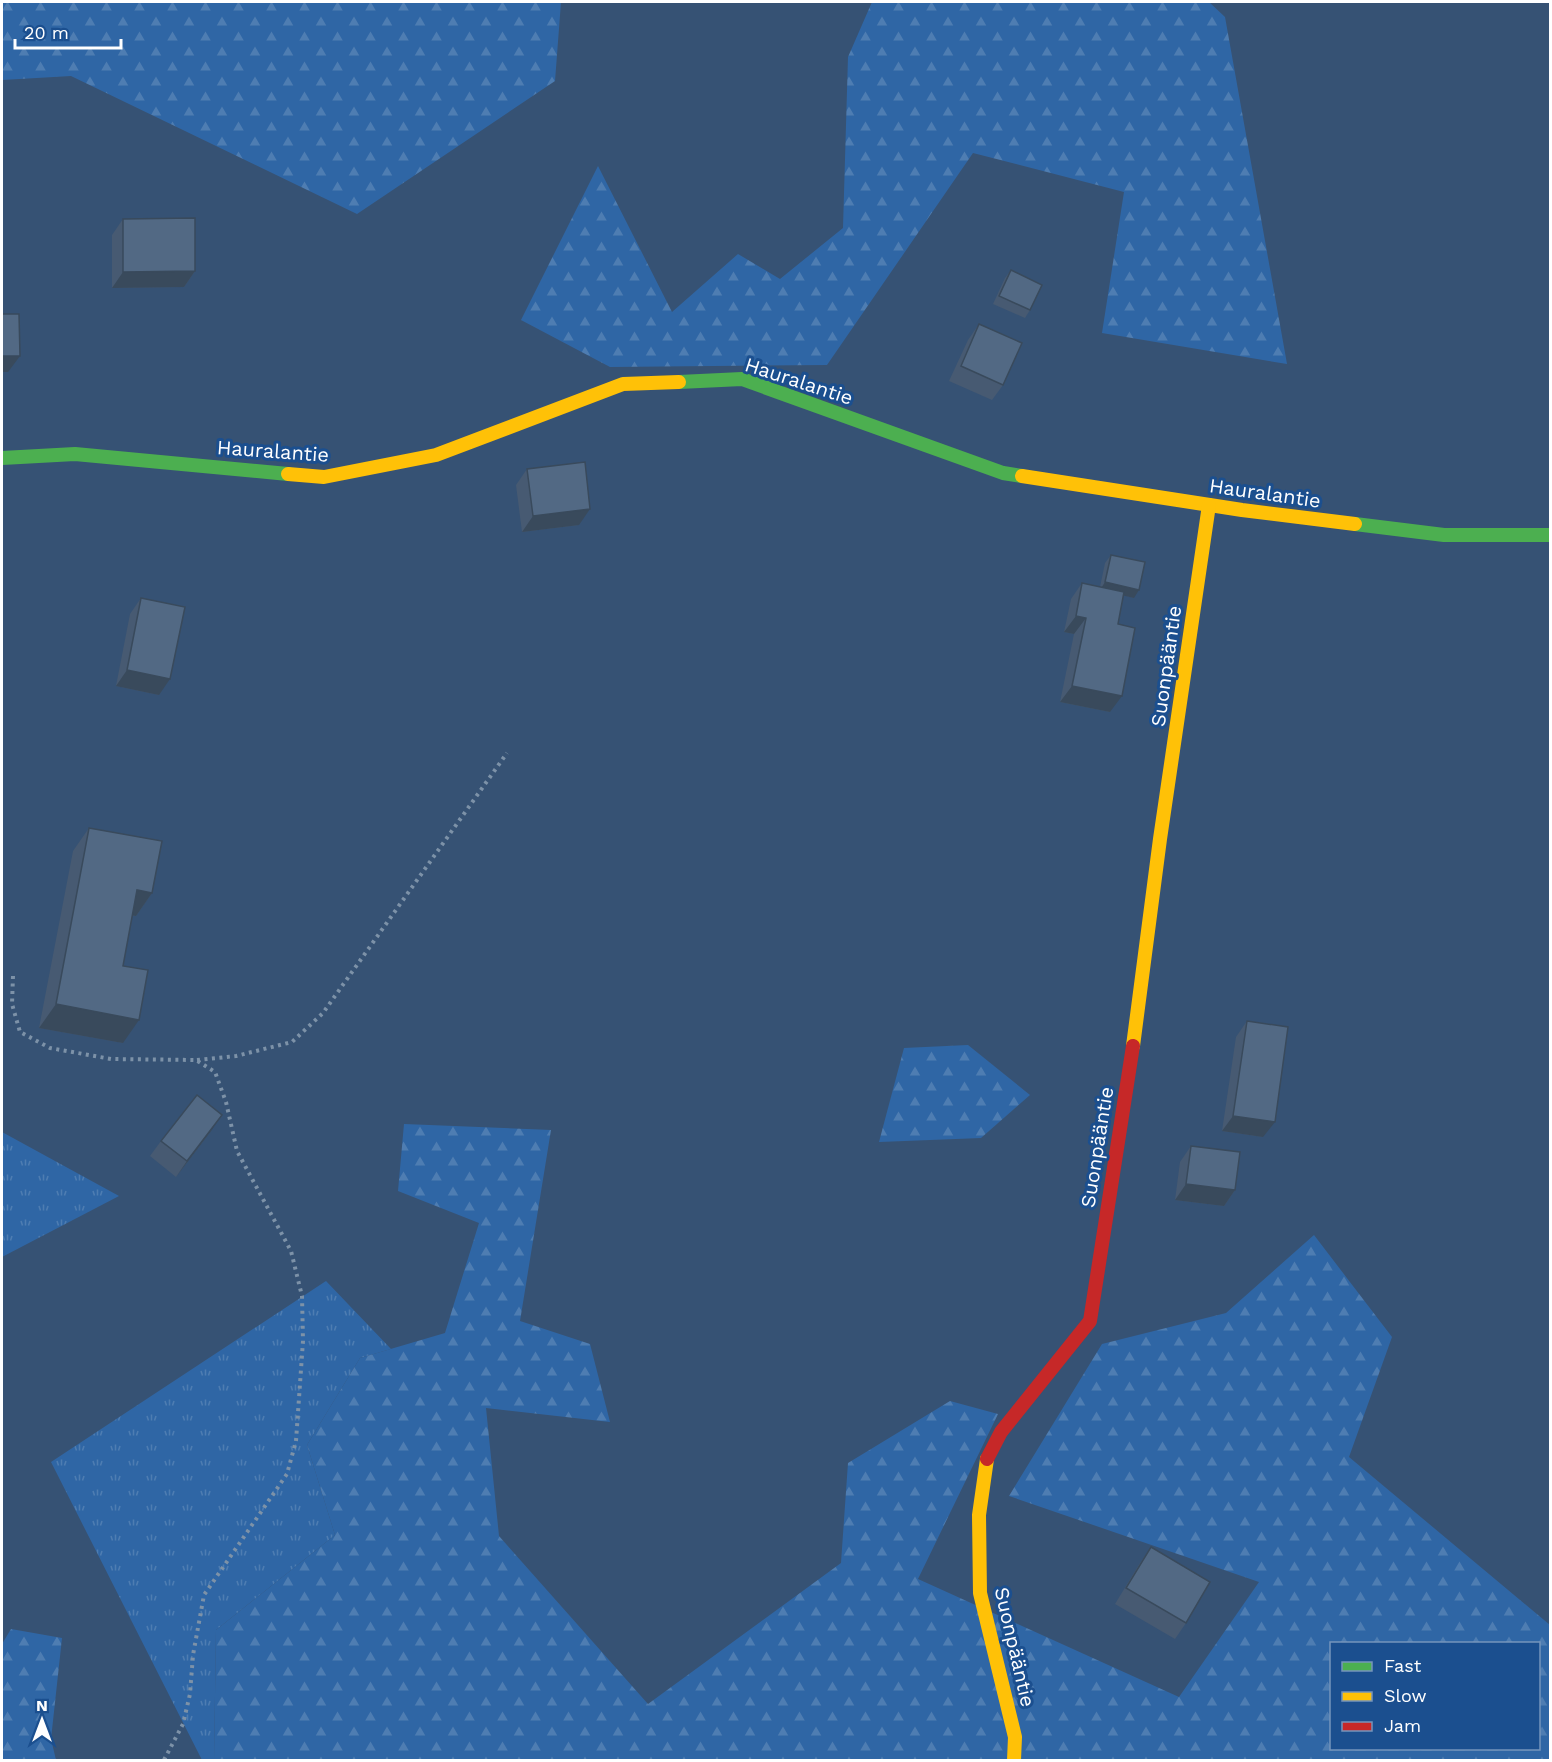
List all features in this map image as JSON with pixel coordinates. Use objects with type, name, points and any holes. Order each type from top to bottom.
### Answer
[{"type":"street","name":"Hauralantie","points":[[2,458],[75,454],[324,477],[436,455],[623,384],[742,379],[1003,473],[1209,505],[1444,535],[1551,535]]},
{"type":"street","name":"Suonpääntie","points":[[1014,1761],[1015,1737],[980,1593],[979,1515],[985,1462],[1001,1432],[1090,1321],[1132,1056],[1160,839],[1209,505]]},
{"type":"path","points":[[13,976],[12,1004],[20,1032],[50,1048],[111,1059],[196,1060],[236,1056],[292,1042],[323,1013],[507,753]]},
{"type":"path","points":[[164,1761],[183,1724],[190,1694],[192,1655],[204,1595],[287,1474],[296,1441],[303,1341],[302,1296],[291,1251],[237,1151],[226,1102],[215,1072],[196,1060]]},
{"type":"green space","points":[[2,2],[561,2],[555,81],[357,214],[71,76],[2,80]]},
{"type":"green space","points":[[872,2],[1209,2],[1225,17],[1287,364],[1102,333],[1124,192],[973,153],[827,365],[610,367],[521,320],[598,166],[672,312],[738,254],[780,279],[843,228],[848,57]]},
{"type":"green space","points":[[968,1045],[1030,1095],[981,1138],[879,1142],[904,1048]]},
{"type":"green space","points":[[404,1124],[551,1130],[520,1321],[590,1344],[610,1422],[486,1408],[499,1536],[648,1704],[841,1563],[848,1463],[950,1401],[998,1414],[918,1579],[1179,1697],[1259,1582],[1009,1496],[1102,1344],[1226,1313],[1314,1235],[1392,1337],[1349,1457],[1550,1625],[1550,1760],[214,1760],[216,1630],[335,1535],[307,1445],[360,1358],[445,1333],[479,1223],[398,1191]]},
{"type":"green space","points":[[2,1132],[119,1196],[2,1257]]},
{"type":"green space","points":[[326,1281],[391,1349],[360,1358],[307,1445],[335,1535],[216,1630],[214,1760],[202,1760],[51,1462]]},
{"type":"green space","points":[[11,1629],[62,1638],[51,1739],[56,1760],[2,1760],[2,1644]]},
{"type":"building","points":[[195,218],[195,271],[123,272],[123,219]]},
{"type":"building","points":[[1011,270],[1042,285],[1030,310],[999,296]]},
{"type":"building","points":[[2,314],[19,314],[20,356],[2,356]]},
{"type":"building","points":[[979,324],[1022,343],[1003,385],[961,366]]},
{"type":"building","points":[[585,462],[590,509],[533,516],[527,469]]},
{"type":"building","points":[[1111,555],[1145,562],[1139,590],[1105,582]]},
{"type":"building","points":[[1082,583],[1124,592],[1118,624],[1135,628],[1122,696],[1072,686],[1086,618],[1076,616]]},
{"type":"building","points":[[141,598],[185,607],[170,679],[127,670]]},
{"type":"building","points":[[89,828],[162,841],[152,893],[137,890],[123,966],[148,970],[139,1020],[56,1004]]},
{"type":"building","points":[[1247,1021],[1288,1027],[1275,1122],[1233,1116]]},
{"type":"building","points":[[197,1095],[222,1115],[187,1161],[161,1141]]},
{"type":"building","points":[[1191,1146],[1240,1152],[1235,1190],[1186,1184]]},
{"type":"building","points":[[1151,1547],[1210,1582],[1186,1623],[1126,1588]]},
{"type":"traffic: fast","points":[[679,382],[742,379],[1003,473],[1022,476]]},
{"type":"traffic: fast","points":[[2,458],[75,454],[288,474]]},
{"type":"traffic: fast","points":[[1355,524],[1444,535],[1550,535]]},
{"type":"traffic: slow","points":[[288,474],[324,477],[436,455],[623,384],[679,382]]},
{"type":"traffic: slow","points":[[1022,476],[1242,510],[1355,524]]},
{"type":"traffic: slow","points":[[1133,1046],[1160,839],[1209,505]]},
{"type":"traffic: slow","points":[[987,1459],[979,1515],[980,1593],[1015,1737],[1014,1760]]},
{"type":"traffic: jam","points":[[987,1459],[1001,1432],[1090,1321],[1133,1046]]}]
